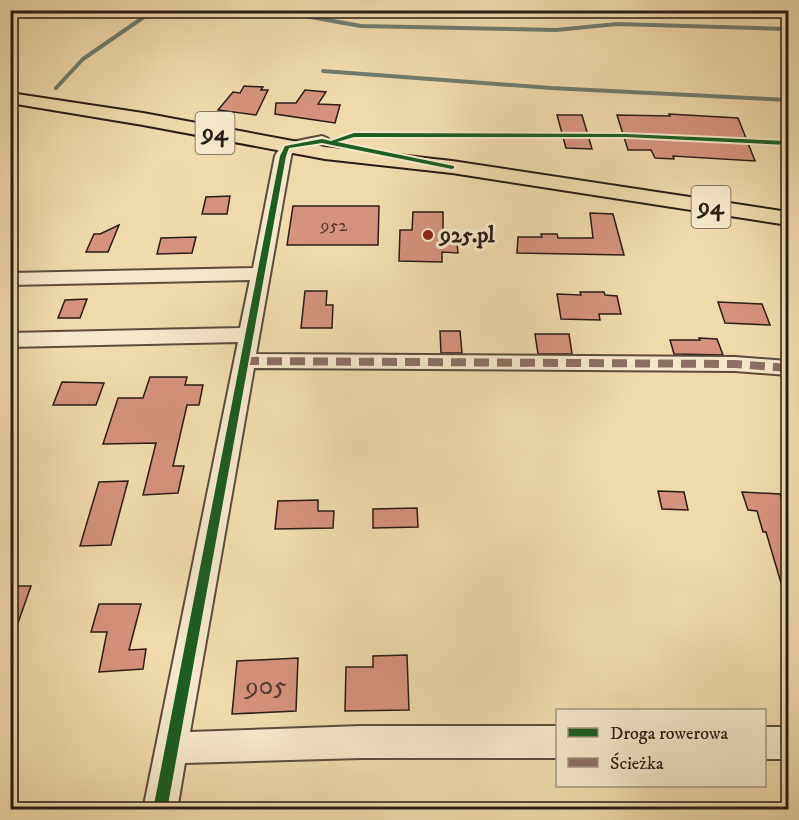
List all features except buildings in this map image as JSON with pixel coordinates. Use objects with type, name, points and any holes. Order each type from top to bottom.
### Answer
[{"type":"main road","name":"94","points":[[10,98],[789,219]]},
{"type":"main road","name":"94","points":[[281,140],[322,141],[452,167]]},
{"type":"street","points":[[160,810],[283,156],[281,140]]},
{"type":"street","points":[[10,279],[259,274]]},
{"type":"street","points":[[10,340],[248,335]]},
{"type":"street","points":[[244,361],[735,364],[789,368]]},
{"type":"street","points":[[172,748],[361,742],[556,742]]},
{"type":"street","points":[[766,743],[789,743]]},
{"type":"waterway","points":[[56,88],[83,59],[154,10]]},
{"type":"waterway","points":[[271,10],[361,26],[556,30],[617,24],[788,29]]},
{"type":"waterway","points":[[323,71],[551,88],[788,100]]},
{"type":"waterway","points":[[10,121],[14,120]]},
{"type":"marked path","points":[[244,361],[735,364],[788,368]]},
{"type":"cycle path","points":[[334,141],[354,135],[517,135],[680,137],[788,143]]},
{"type":"cycle path","points":[[160,810],[283,156],[287,147],[322,141],[452,167]]},
{"type":"place","name":"925.pl","points":[[428,235]]}]
